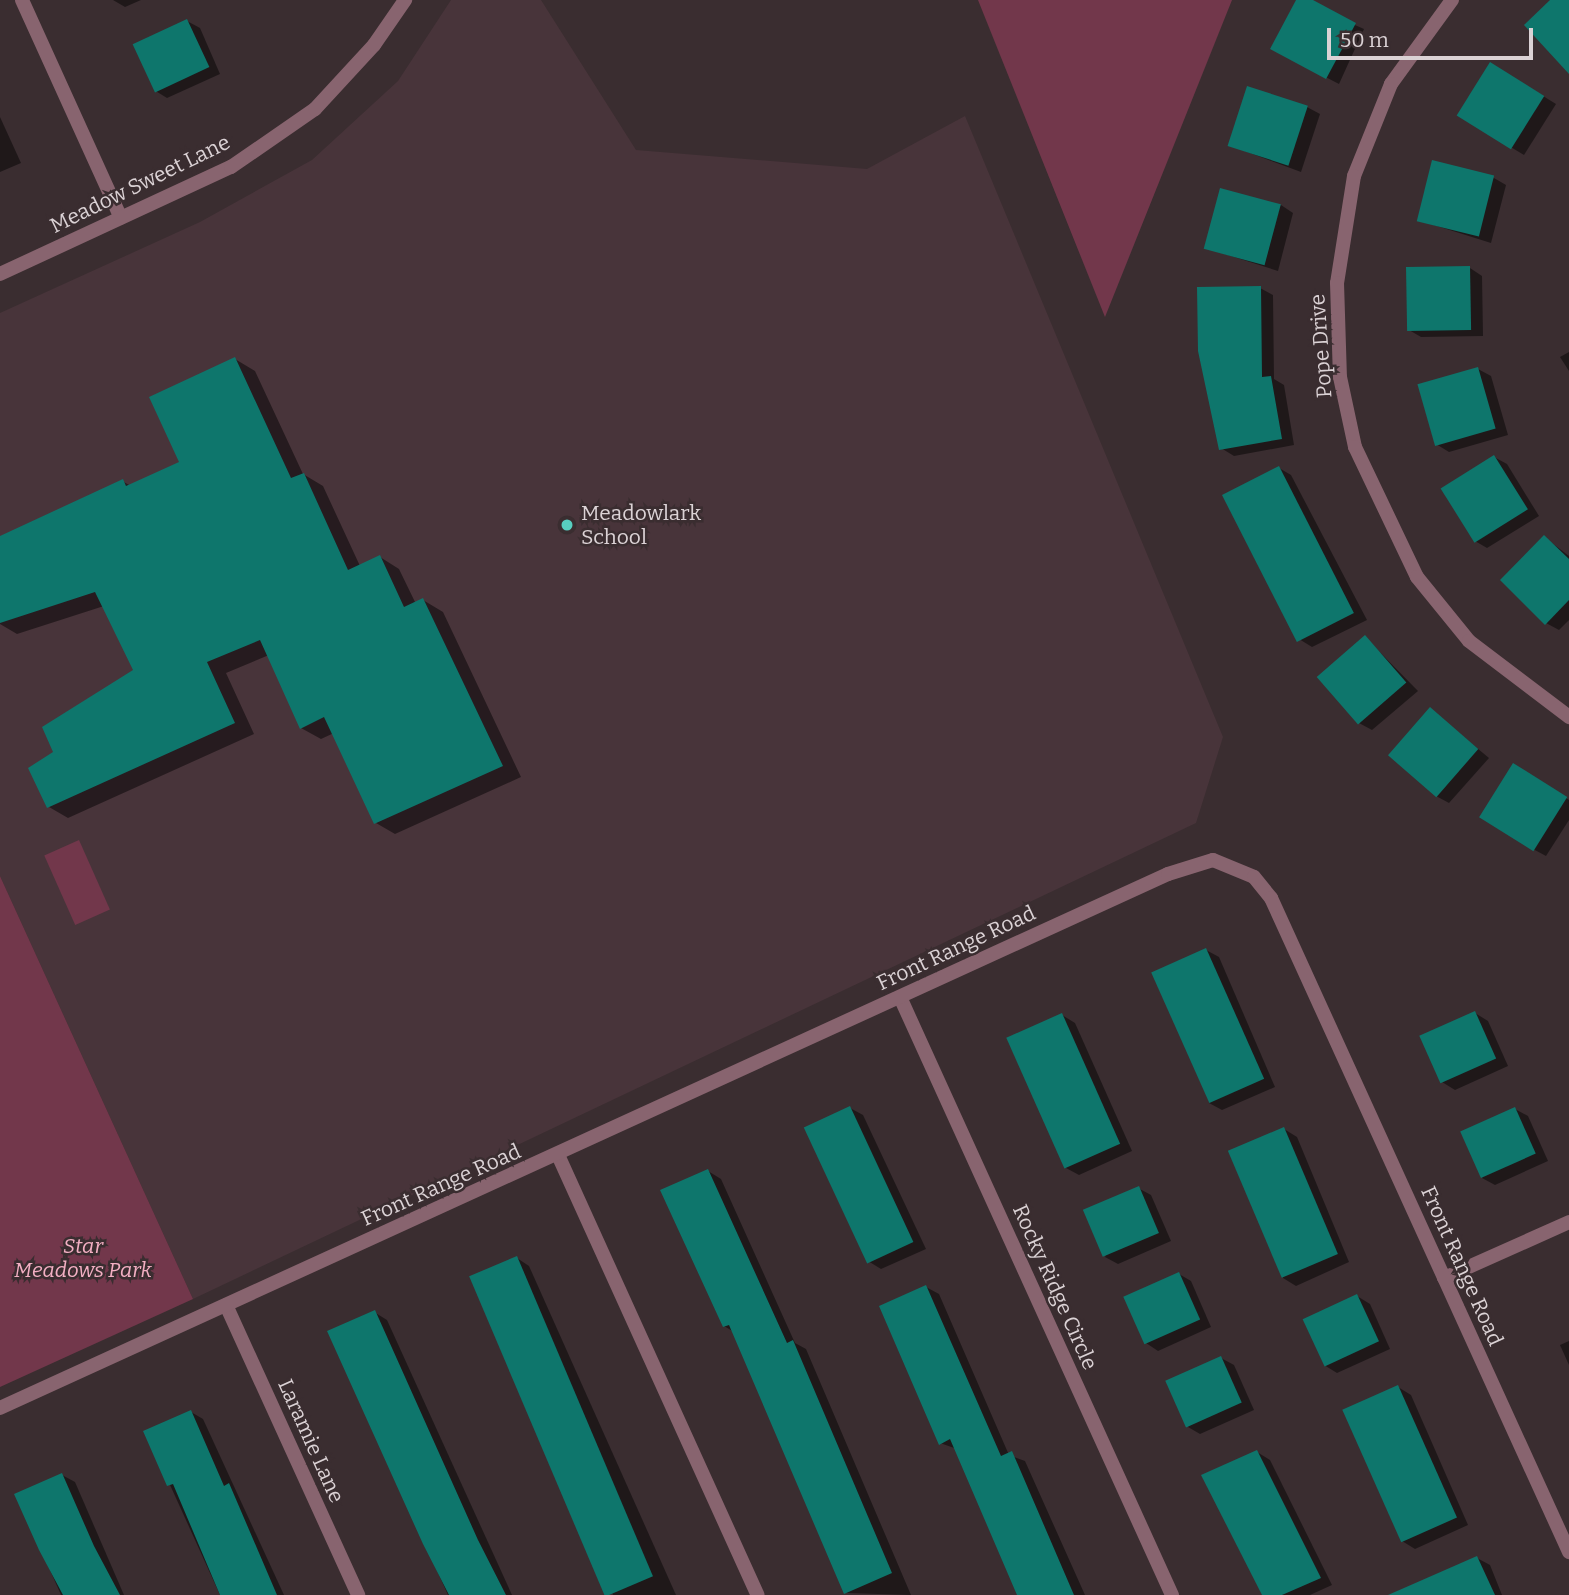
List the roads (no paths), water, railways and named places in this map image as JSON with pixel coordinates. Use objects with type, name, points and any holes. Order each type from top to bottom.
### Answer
[{"type":"street","points":[[22,0],[121,218]]},
{"type":"street","name":"Meadow Sweet Lane","points":[[0,274],[231,167],[315,109],[374,45],[405,0]]},
{"type":"street","name":"Pope Drive","points":[[1452,0],[1391,84],[1354,176],[1337,283],[1340,377],[1355,447],[1417,577],[1469,642],[1569,717]]},
{"type":"street","name":"Front Range Road","points":[[0,1408],[1168,874],[1213,860],[1254,877],[1276,909],[1569,1552]]},
{"type":"street","name":"Rocky Ridge Circle","points":[[900,997],[1172,1595]]},
{"type":"street","points":[[558,1155],[758,1595]]},
{"type":"street","points":[[1444,1278],[1569,1222]]},
{"type":"street","name":"Laramie Lane","points":[[226,1305],[358,1595]]},
{"type":"place","name":"Meadowlark School","points":[[567,525]]},
{"type":"park label","name":"Star Meadows Park","points":[[83,1258]]}]
